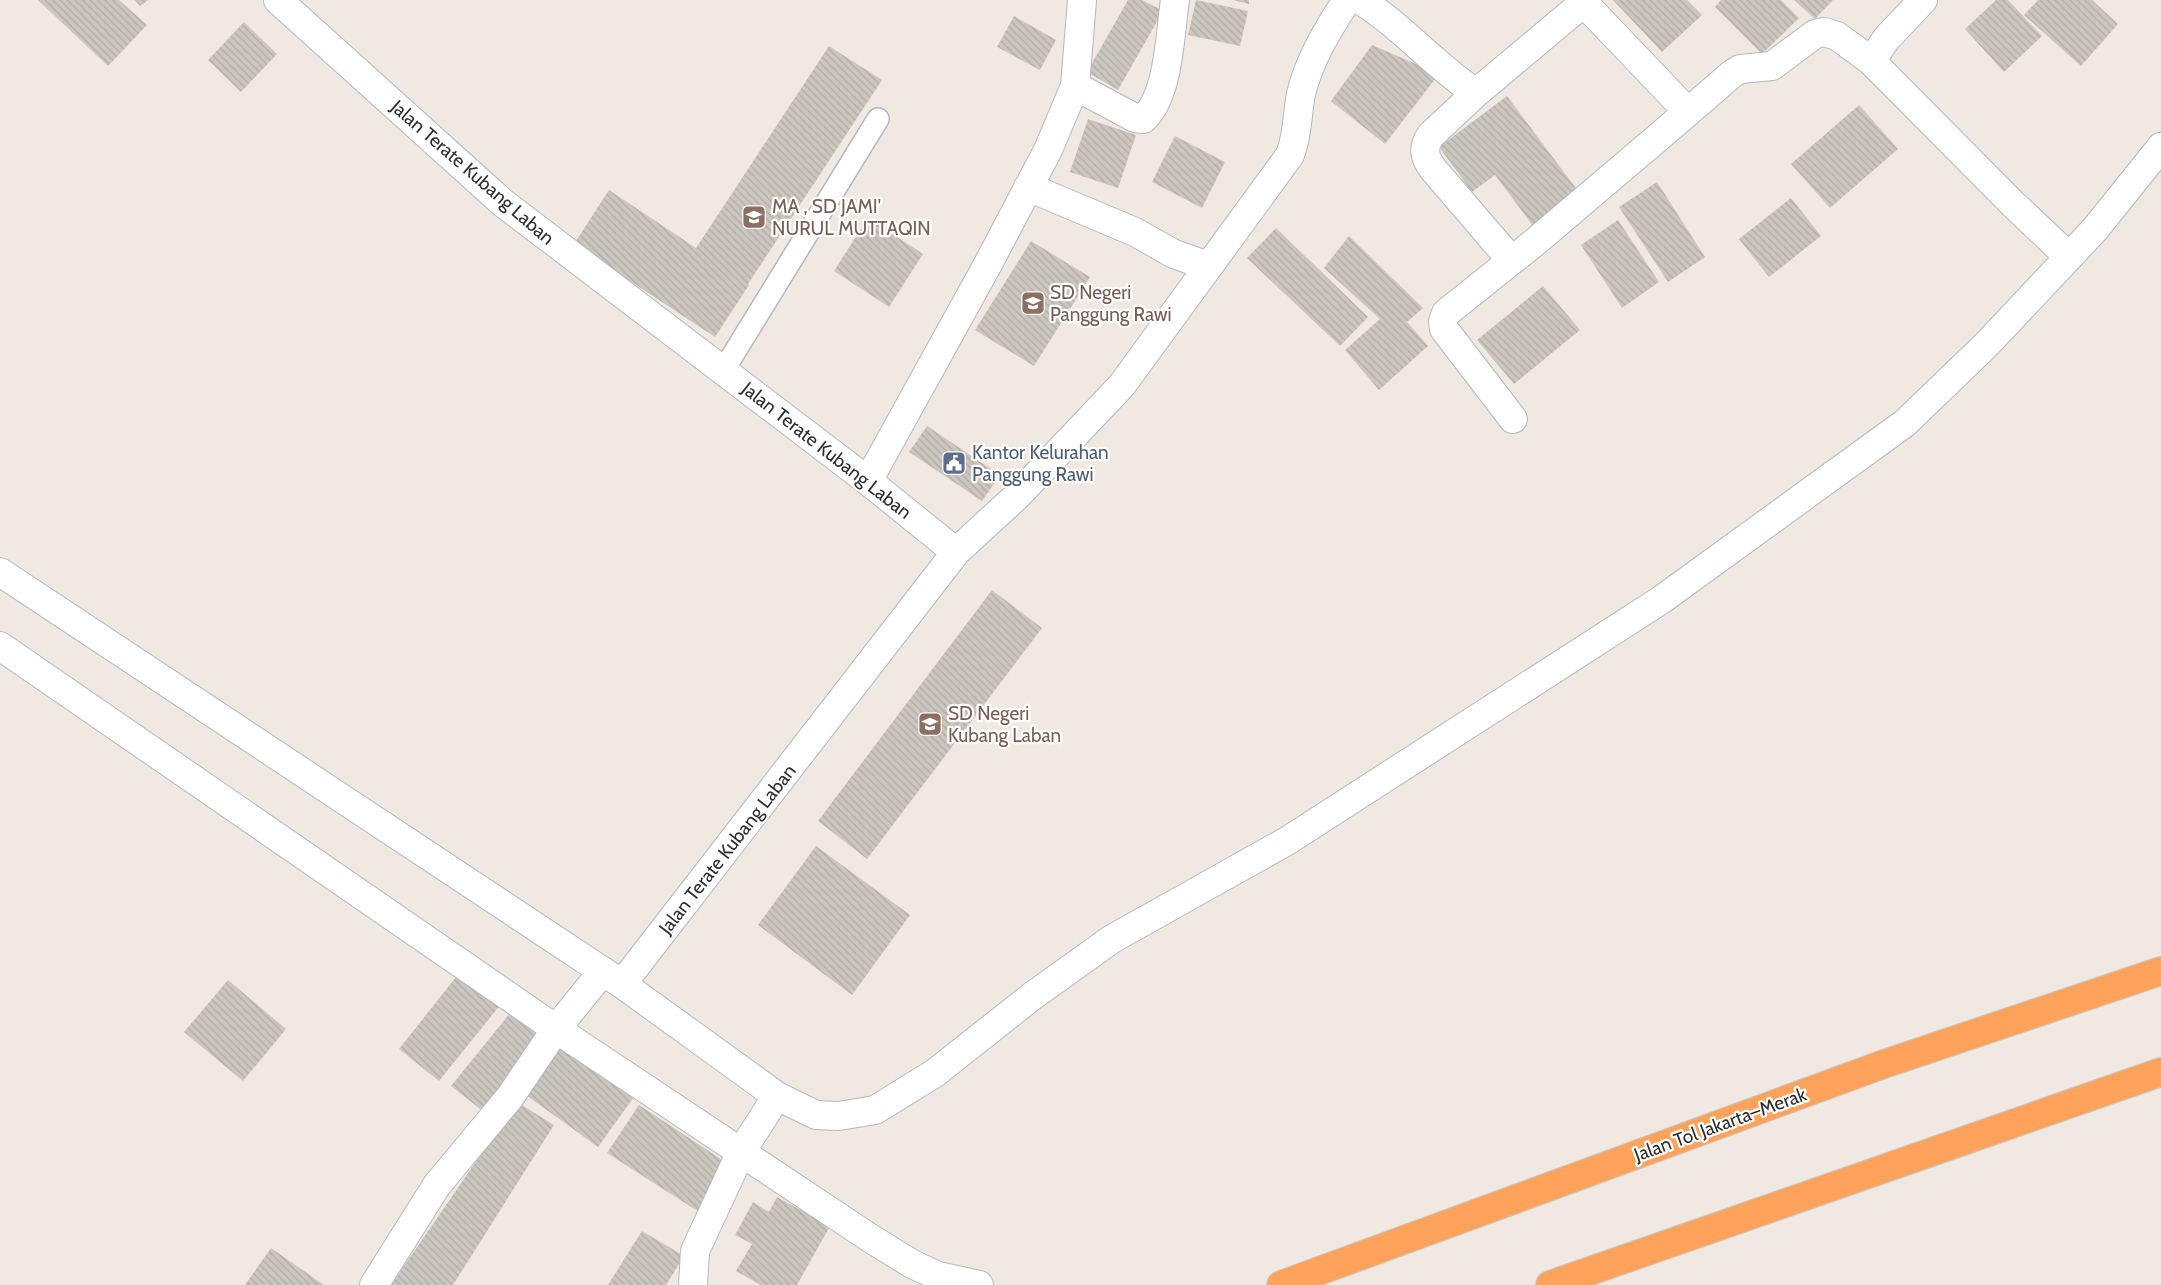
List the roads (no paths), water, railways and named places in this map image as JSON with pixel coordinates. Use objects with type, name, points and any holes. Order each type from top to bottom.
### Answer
[{"type":"highway","name":"Jalan Tol Jakarta–Merak","points":[[1281,1285],[1884,1064],[2161,971]]},
{"type":"highway","points":[[1550,1285],[2161,1072]]},
{"type":"street","name":"Jalan Terate Kubang Laban","points":[[278,0],[503,203],[868,481],[956,552],[613,977],[586,992],[559,1026],[510,1097],[437,1185],[374,1285]]},
{"type":"street","points":[[868,481],[988,264],[1048,150],[1075,86],[1082,0]]},
{"type":"street","points":[[1075,86],[1135,118],[1143,119],[1150,113],[1157,102],[1164,72],[1175,0]]},
{"type":"street","points":[[956,552],[1018,495],[1122,385],[1290,155],[1295,143],[1301,93],[1314,57],[1347,0]]},
{"type":"street","points":[[1360,0],[1394,26],[1460,83],[1476,93]]},
{"type":"street","points":[[1871,61],[1887,38],[1923,0]]},
{"type":"street","points":[[1511,260],[1433,169],[1425,153],[1427,141],[1431,135],[1476,93],[1585,2],[1688,112]]},
{"type":"street","points":[[1513,419],[1444,329],[1442,321],[1446,314],[1732,74],[1740,69],[1772,66],[1815,34],[1824,32],[1837,36],[1871,61],[2012,203],[2069,257]]},
{"type":"street","points":[[0,572],[613,977],[777,1096],[816,1115],[839,1116],[875,1110],[935,1073],[1030,997],[1112,939],[1287,841],[1661,600],[1905,423],[1986,345],[2096,228],[2161,147]]},
{"type":"street","points":[[1028,187],[1135,232],[1174,254],[1208,266]]},
{"type":"street","points":[[0,646],[912,1264],[938,1276],[979,1285]]},
{"type":"street","points":[[693,1285],[695,1250],[742,1150],[777,1096]]},
{"type":"lane","points":[[723,371],[878,119]]},
{"type":"place","name":"MA , SD JAMI' NURUL MUTTAQIN","points":[[754,217]]},
{"type":"place","name":"SD Negeri Panggung Rawi","points":[[1033,303]]},
{"type":"place","name":"Kantor Kelurahan Panggung Rawi","points":[[954,463]]},
{"type":"place","name":"SD Negeri Kubang Laban","points":[[930,724]]}]
